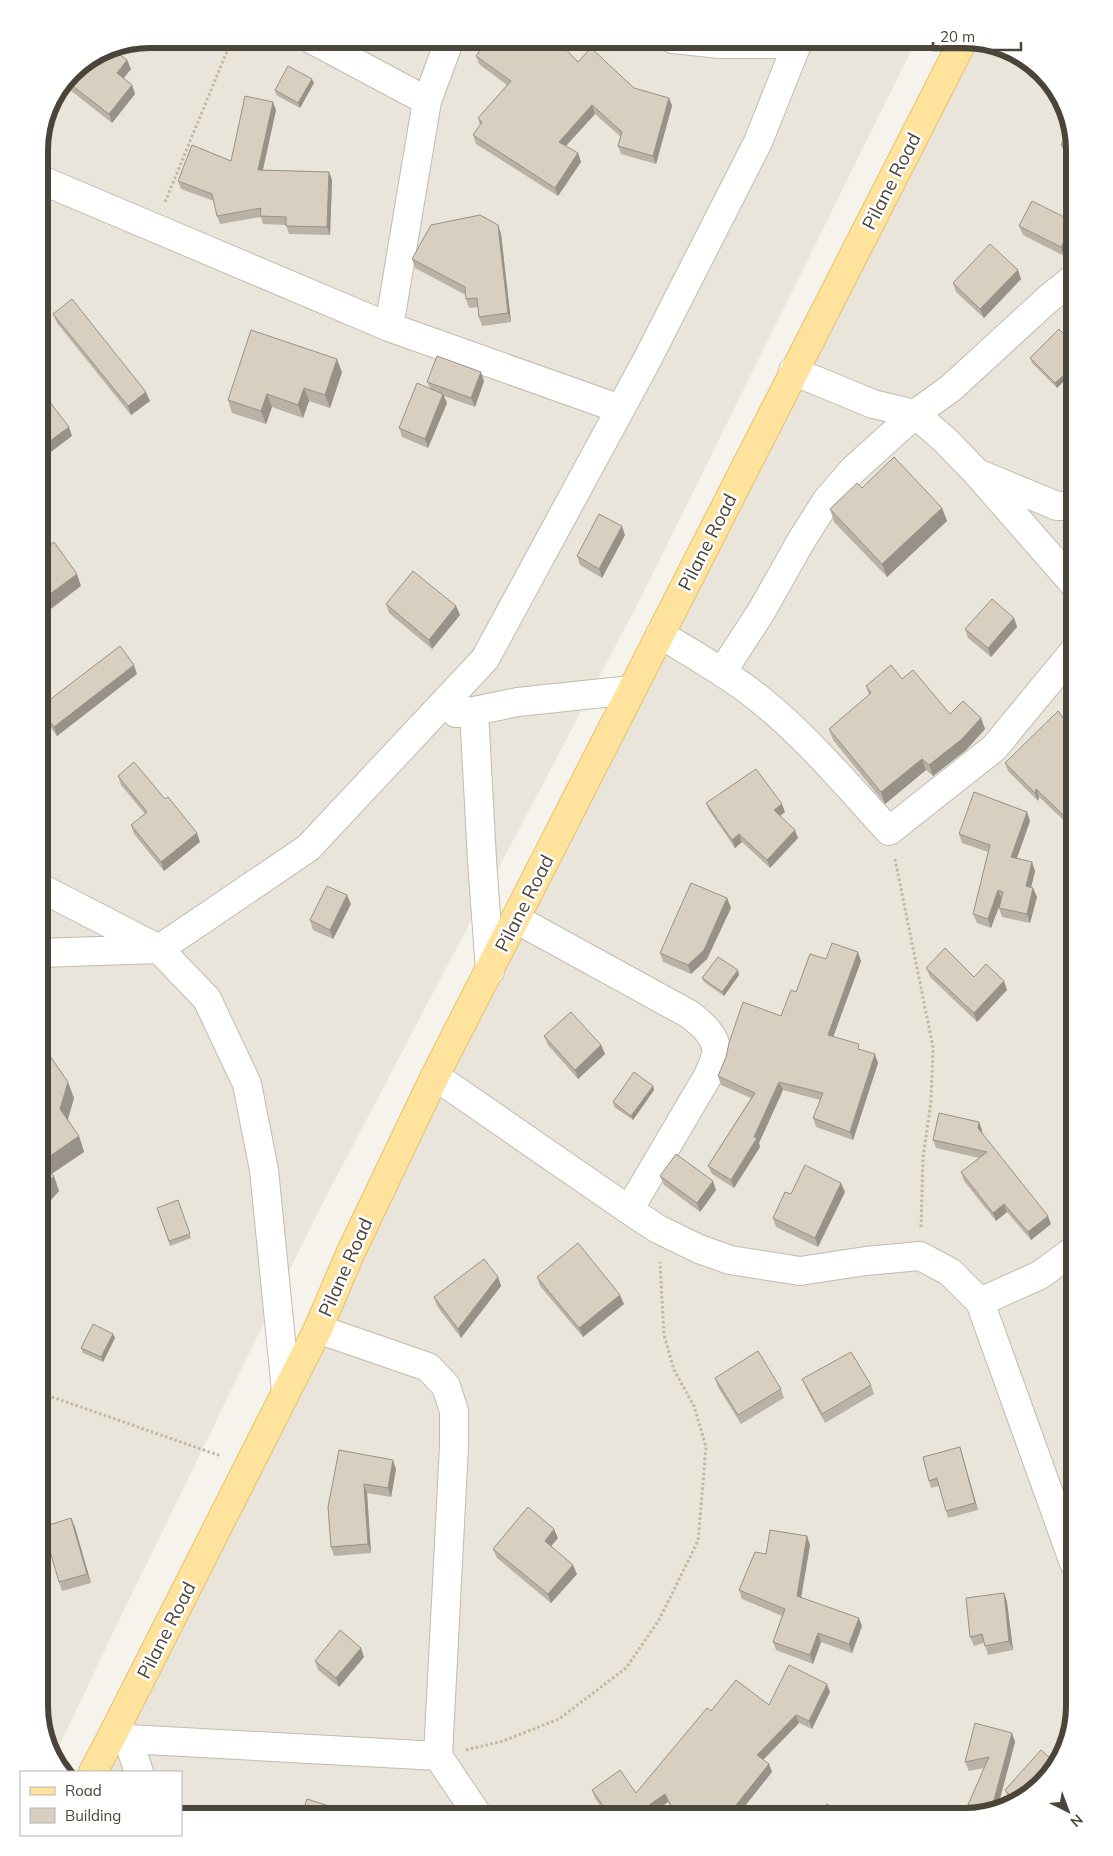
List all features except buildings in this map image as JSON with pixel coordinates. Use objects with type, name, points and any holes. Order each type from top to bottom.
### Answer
[{"type":"main road","name":"Pilane Road","points":[[93,1771],[120,1739],[249,1466],[318,1329],[350,1254],[435,1076],[959,48]]},
{"type":"street","points":[[328,48],[427,101]]},
{"type":"street","points":[[389,327],[427,101],[447,48]]},
{"type":"street","points":[[48,953],[159,949],[308,848],[485,659],[620,409],[758,142],[796,48]]},
{"type":"street","points":[[48,183],[389,327],[620,409]]},
{"type":"street","points":[[722,672],[761,612],[800,540],[827,500],[853,470],[915,414],[951,388],[1066,284]]},
{"type":"street","points":[[793,371],[873,404],[915,414],[945,440],[976,472],[1066,575]]},
{"type":"street","points":[[976,472],[1057,506],[1066,506]]},
{"type":"street","points":[[660,634],[722,672],[757,697],[803,738],[889,831],[994,748],[1066,661]]},
{"type":"street","points":[[435,714],[474,711],[518,702],[631,690]]},
{"type":"street","points":[[474,711],[490,971]]},
{"type":"street","points":[[48,892],[159,949],[207,999],[247,1084],[264,1170],[286,1390]]},
{"type":"street","points":[[516,919],[689,1014],[703,1025],[712,1038],[716,1054],[709,1074],[629,1210]]},
{"type":"street","points":[[435,1076],[629,1210],[658,1229],[699,1249],[730,1260],[800,1271],[866,1261],[920,1256],[950,1272],[980,1302],[1066,1542]]},
{"type":"street","points":[[980,1302],[1040,1275],[1066,1256]]},
{"type":"street","points":[[318,1329],[428,1367],[446,1386],[454,1411],[452,1497],[438,1756],[473,1808]]},
{"type":"street","points":[[120,1739],[438,1756]]},
{"type":"street","points":[[120,1739],[138,1771]]},
{"type":"path","points":[[155,227],[228,48]]},
{"type":"path","points":[[889,831],[933,1047],[931,1100],[923,1158],[920,1256]]},
{"type":"path","points":[[438,1756],[503,1742],[559,1719],[626,1668],[659,1620],[698,1542],[706,1447],[694,1406],[674,1370],[664,1335],[658,1229]]},
{"type":"path","points":[[48,1395],[249,1466]]},
{"type":"shaded area","points":[[143,48],[913,48],[639,601],[318,1212],[57,1750],[48,1720],[48,136],[61,98],[77,77],[98,61],[129,49]]},
{"type":"shaded area","points":[[966,48],[984,49],[1009,58],[1031,73],[1040,82],[1055,104],[1062,123],[1066,149],[1066,1707],[1062,1733],[1052,1758],[1036,1779],[1015,1795],[1003,1801],[977,1808],[182,1808],[182,1771],[94,1771]]}]
